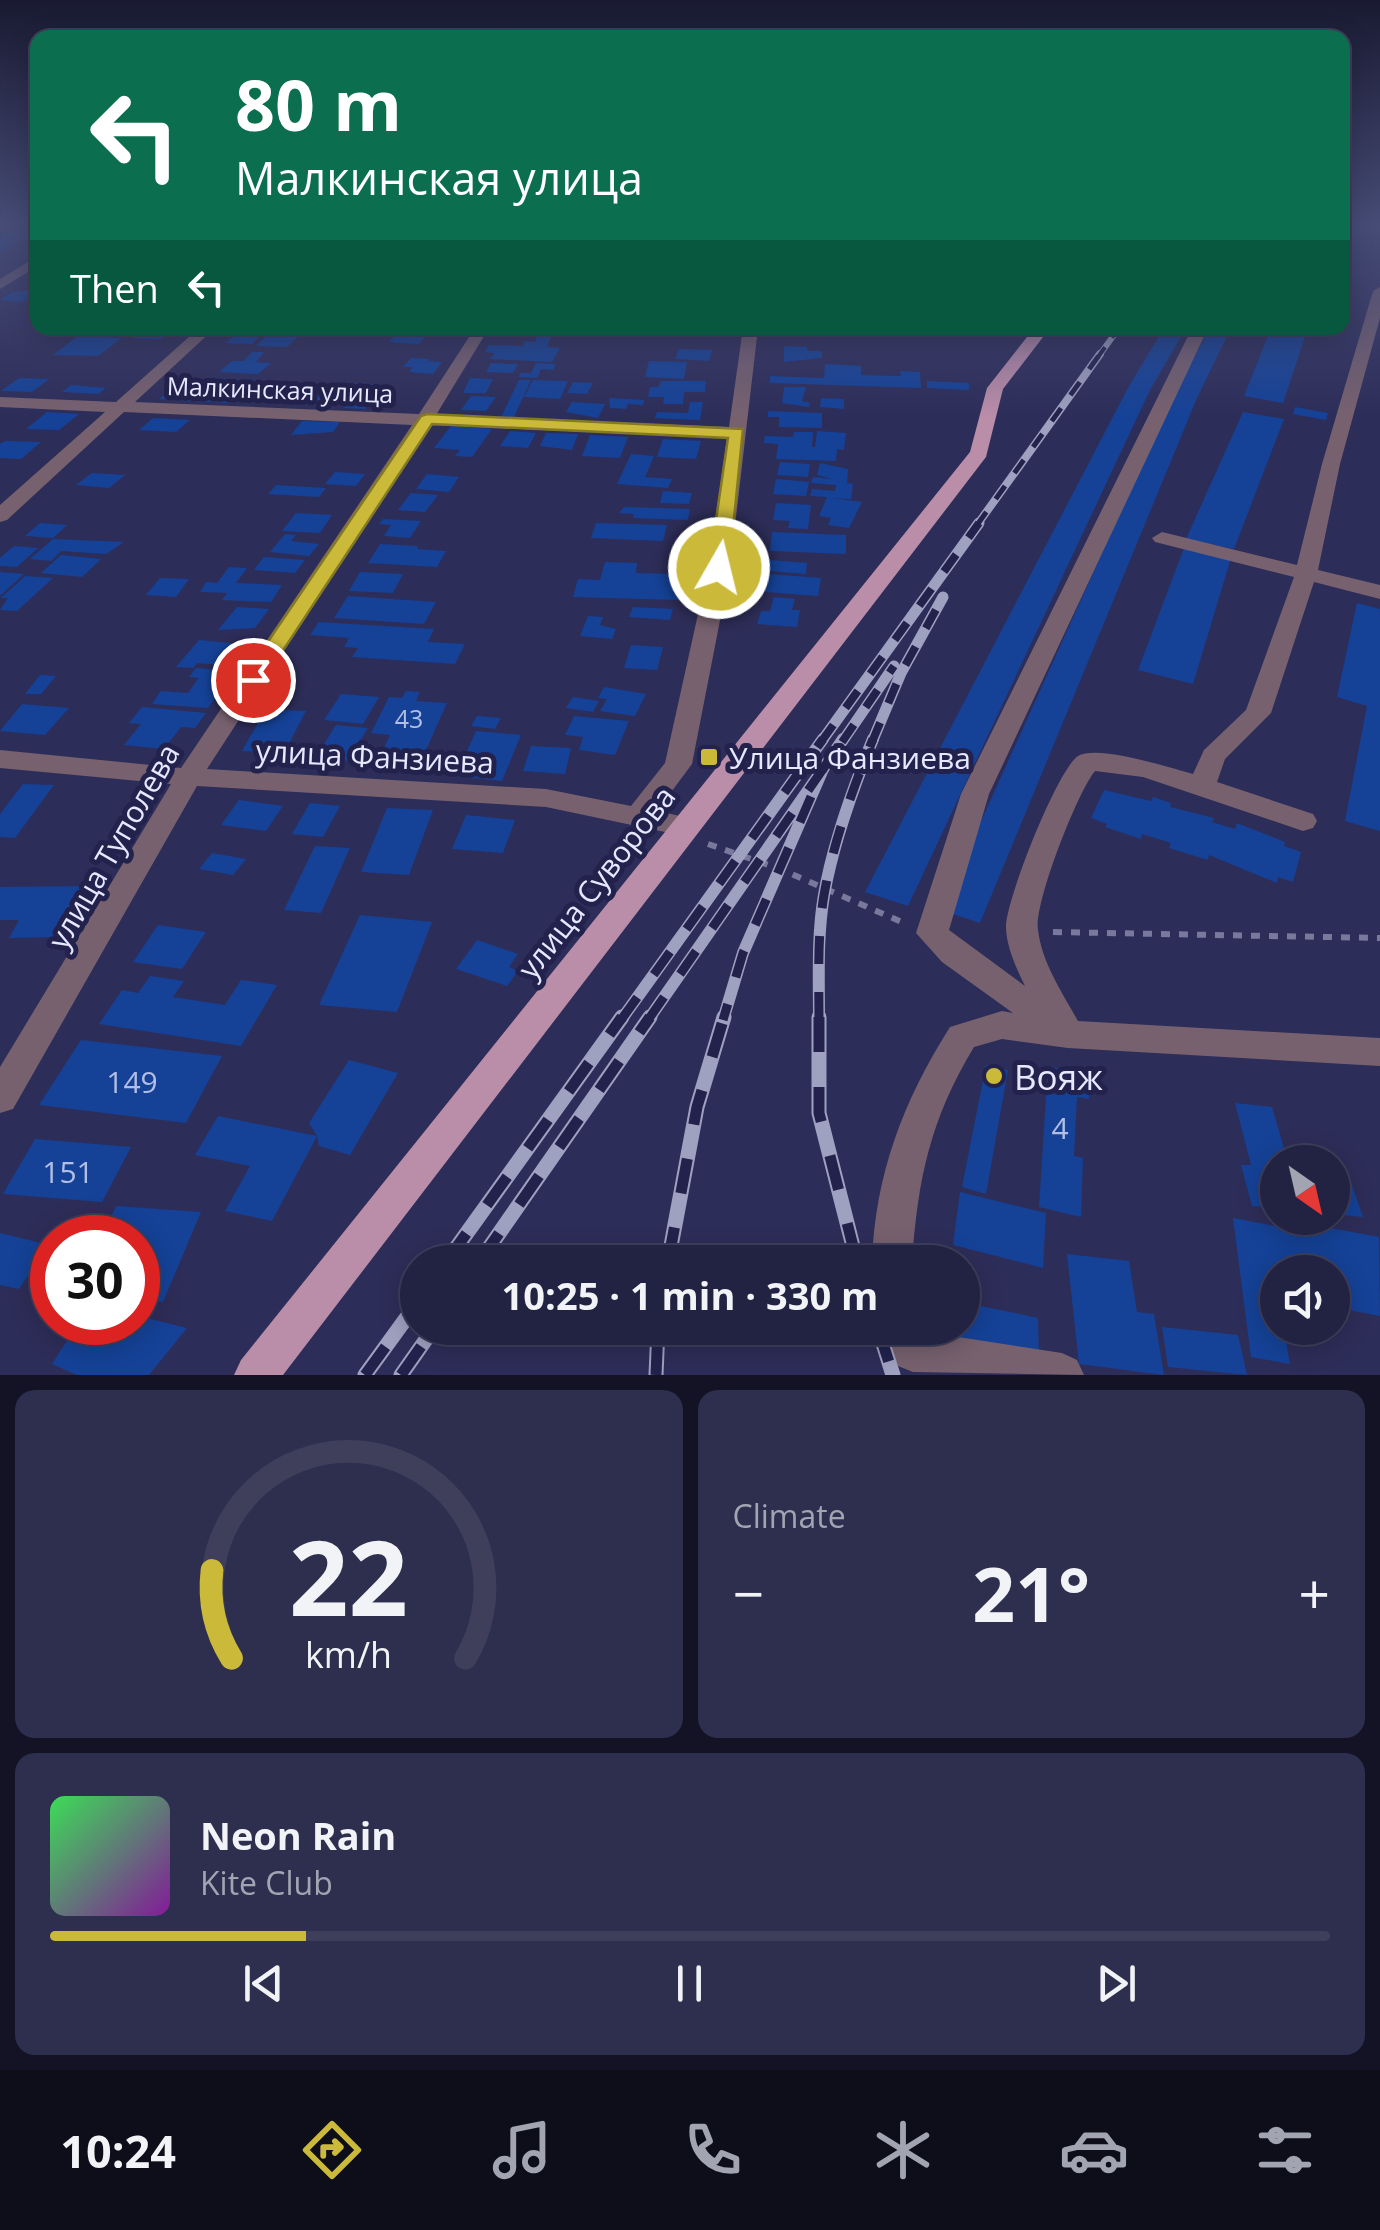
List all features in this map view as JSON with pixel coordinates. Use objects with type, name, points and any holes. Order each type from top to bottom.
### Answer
[{"type":"main road","name":"улица Суворова","points":[[256,1375],[696,835],[979,453],[995,388],[1037,335]]},
{"type":"street","points":[[1202,786],[1213,756],[1258,714],[1306,574],[1331,464],[1373,353],[1380,292]]},
{"type":"street","points":[[0,516],[199,335]]},
{"type":"street","name":"улица Туполева","points":[[0,1098],[57,1007],[188,777],[427,419],[478,335]]},
{"type":"street","points":[[640,815],[678,764],[719,568],[750,335]]},
{"type":"street","points":[[1068,1034],[953,953],[932,933],[975,794],[1197,335]]},
{"type":"street","name":"Малкинская улица","points":[[0,402],[737,433]]},
{"type":"street","points":[[1162,538],[1380,592]]},
{"type":"street","name":"улица Фанзиева","points":[[0,760],[188,777],[546,798],[640,815],[696,835]]},
{"type":"street","points":[[1068,1034],[1032,970],[1021,926],[1039,862],[1073,780],[1088,762],[1145,769],[1303,822]]},
{"type":"street","points":[[893,1245],[902,1158],[933,1081],[962,1036],[1002,1025],[1068,1034],[1380,1052]]},
{"type":"street","points":[[911,1345],[914,1350],[943,1358],[1062,1375]]},
{"type":"path","points":[[696,835],[882,916],[932,933]]},
{"type":"path","points":[[1023,933],[1079,930],[1380,938]]},
{"type":"building","points":[[30,291],[30,296],[23,302],[0,300],[13,292]]},
{"type":"building","points":[[135,335],[166,335],[161,339],[131,338]]},
{"type":"building","points":[[235,335],[260,336],[252,344],[226,343]]},
{"type":"building","points":[[267,335],[300,335],[287,347],[256,346]]},
{"type":"building","points":[[396,335],[427,335],[419,344],[389,342]]},
{"type":"building","points":[[538,335],[552,335],[547,347],[560,348],[552,362],[490,359],[495,353],[485,352],[489,345],[523,346],[525,341],[535,342]]},
{"type":"building","points":[[1160,335],[1182,335],[1150,390],[908,906],[865,892],[1129,386]]},
{"type":"building","points":[[1206,335],[1228,335],[1197,398],[980,923],[941,910],[1174,394]]},
{"type":"building","points":[[1268,335],[1306,335],[1283,403],[1244,396]]},
{"type":"building","points":[[78,336],[122,338],[98,356],[53,355]]},
{"type":"building","points":[[784,346],[822,351],[822,358],[784,362]]},
{"type":"building","points":[[679,349],[712,350],[709,361],[675,359]]},
{"type":"building","points":[[252,352],[264,352],[256,362],[271,363],[258,374],[219,372],[232,361],[244,361]]},
{"type":"building","points":[[411,358],[442,362],[433,374],[409,372],[413,367],[403,367]]},
{"type":"building","points":[[649,361],[687,362],[684,379],[645,377]]},
{"type":"building","points":[[491,363],[518,364],[513,373],[486,372]]},
{"type":"building","points":[[536,363],[556,364],[553,370],[541,369],[537,378],[518,377],[531,373]]},
{"type":"building","points":[[825,364],[861,366],[861,375],[901,376],[900,371],[920,372],[921,388],[770,383],[770,376],[824,378]]},
{"type":"building","points":[[19,378],[49,379],[32,392],[1,391]]},
{"type":"building","points":[[214,378],[258,380],[228,403],[159,399],[178,383],[207,384]]},
{"type":"building","points":[[470,378],[493,379],[486,393],[463,393]]},
{"type":"building","points":[[519,380],[531,380],[514,417],[501,417]]},
{"type":"building","points":[[533,380],[568,381],[560,399],[524,397]]},
{"type":"building","points":[[661,381],[706,381],[705,392],[684,392],[683,404],[663,404],[664,397],[648,397],[650,387],[658,387]]},
{"type":"building","points":[[927,381],[969,383],[969,390],[927,388]]},
{"type":"building","points":[[573,382],[593,383],[587,394],[567,393]]},
{"type":"building","points":[[348,383],[381,388],[365,409],[344,408],[354,395],[338,395]]},
{"type":"building","points":[[71,385],[106,388],[98,394],[62,392]]},
{"type":"building","points":[[784,387],[806,387],[802,401],[810,403],[809,407],[782,403]]},
{"type":"building","points":[[295,395],[323,397],[317,405],[288,403]]},
{"type":"building","points":[[471,396],[496,397],[486,411],[461,410]]},
{"type":"building","points":[[609,398],[644,400],[643,405],[628,404],[626,409],[610,408]]},
{"type":"building","points":[[821,398],[844,399],[844,409],[820,407]]},
{"type":"building","points":[[572,402],[605,404],[598,418],[566,412]]},
{"type":"building","points":[[690,402],[703,402],[700,420],[655,418],[657,412],[688,413]]},
{"type":"building","points":[[1295,407],[1328,413],[1326,420],[1293,414]]},
{"type":"building","points":[[768,411],[822,413],[822,428],[779,427],[779,417],[768,417]]},
{"type":"building","points":[[47,412],[79,414],[59,430],[26,429]]},
{"type":"building","points":[[1243,412],[1284,419],[1234,549],[1186,539]]},
{"type":"building","points":[[153,418],[190,420],[176,432],[139,430]]},
{"type":"building","points":[[302,421],[340,422],[333,432],[291,435]]},
{"type":"building","points":[[451,426],[492,429],[472,457],[455,456],[460,450],[434,448]]},
{"type":"building","points":[[510,431],[536,433],[528,448],[500,446]]},
{"type":"building","points":[[817,431],[846,433],[844,450],[837,449],[836,461],[776,459],[778,444],[764,443],[765,436],[793,437],[794,432],[813,432],[815,447]]},
{"type":"building","points":[[546,433],[578,434],[572,450],[540,446]]},
{"type":"building","points":[[590,435],[628,437],[620,458],[582,456]]},
{"type":"building","points":[[663,439],[701,441],[696,459],[657,457]]},
{"type":"building","points":[[41,442],[21,459],[0,458],[0,444]]},
{"type":"building","points":[[631,454],[654,456],[645,477],[672,479],[668,488],[617,484]]},
{"type":"building","points":[[780,462],[810,464],[808,477],[777,475]]},
{"type":"building","points":[[820,463],[848,469],[847,483],[853,484],[851,499],[831,498],[862,502],[849,528],[828,525],[831,518],[819,516],[827,497],[810,496],[812,489],[835,491],[836,485],[811,483],[813,477],[833,479],[817,475]]},
{"type":"building","points":[[335,472],[365,474],[356,486],[325,484]]},
{"type":"building","points":[[92,473],[125,475],[109,488],[76,485]]},
{"type":"building","points":[[427,474],[459,477],[449,492],[416,489]]},
{"type":"building","points":[[776,479],[809,482],[806,496],[773,494]]},
{"type":"building","points":[[276,485],[326,488],[319,497],[268,494]]},
{"type":"building","points":[[663,491],[692,493],[689,504],[660,503]]},
{"type":"building","points":[[411,493],[438,495],[425,512],[398,510]]},
{"type":"building","points":[[776,503],[811,505],[808,529],[788,528],[790,521],[773,520]]},
{"type":"building","points":[[624,507],[690,509],[688,520],[633,518],[634,514],[619,513]]},
{"type":"building","points":[[296,513],[332,515],[320,533],[282,531]]},
{"type":"building","points":[[383,519],[421,521],[410,538],[384,536],[391,525],[379,524]]},
{"type":"building","points":[[40,523],[67,525],[53,538],[25,536]]},
{"type":"building","points":[[596,523],[667,525],[663,541],[591,538]]},
{"type":"building","points":[[772,532],[846,535],[846,554],[770,551]]},
{"type":"building","points":[[285,534],[296,535],[291,541],[319,544],[309,556],[270,552]]},
{"type":"building","points":[[53,539],[124,542],[106,554],[61,551],[51,561],[30,559]]},
{"type":"building","points":[[380,544],[446,551],[437,567],[368,563]]},
{"type":"building","points":[[14,546],[38,548],[17,567],[0,566],[0,558]]},
{"type":"building","points":[[1184,548],[1231,558],[1193,684],[1138,670]]},
{"type":"building","points":[[61,555],[101,559],[82,577],[41,573]]},
{"type":"building","points":[[264,557],[305,560],[295,573],[254,570]]},
{"type":"building","points":[[770,560],[807,563],[806,574],[768,571]]},
{"type":"building","points":[[605,562],[637,563],[636,573],[676,574],[677,600],[573,597],[578,579],[600,580]]},
{"type":"building","points":[[229,567],[247,568],[236,583],[282,585],[271,602],[222,600],[227,593],[200,592],[206,582],[217,583]]},
{"type":"building","points":[[0,572],[24,574],[0,596]]},
{"type":"building","points":[[360,572],[403,574],[393,593],[349,591]]},
{"type":"building","points":[[769,574],[821,578],[818,596],[765,592]]},
{"type":"building","points":[[25,576],[53,578],[17,611],[0,610],[8,598],[1,598]]},
{"type":"building","points":[[160,578],[189,579],[176,597],[146,595]]},
{"type":"building","points":[[348,596],[436,602],[424,624],[334,618]]},
{"type":"building","points":[[774,597],[795,599],[792,610],[800,610],[797,627],[757,624],[761,611],[770,611]]},
{"type":"building","points":[[1357,603],[1380,609],[1380,831],[1345,821],[1367,706],[1337,697]]},
{"type":"building","points":[[237,607],[269,609],[255,628],[218,630]]},
{"type":"building","points":[[633,607],[673,609],[670,620],[629,617]]},
{"type":"building","points":[[588,616],[603,617],[600,625],[616,629],[612,639],[580,636]]},
{"type":"building","points":[[319,622],[434,629],[428,642],[465,644],[455,664],[352,657],[358,648],[344,647],[349,638],[310,635]]},
{"type":"building","points":[[199,640],[240,644],[223,665],[197,663],[193,668],[176,667]]},
{"type":"building","points":[[631,645],[663,647],[657,670],[624,668]]},
{"type":"building","points":[[196,668],[234,671],[208,708],[152,704],[161,691],[188,693],[199,678],[189,677]]},
{"type":"building","points":[[40,675],[56,676],[41,694],[25,694]]},
{"type":"building","points":[[604,687],[646,694],[635,716],[600,711],[607,699],[598,698]]},
{"type":"building","points":[[406,691],[420,692],[416,701],[447,703],[417,770],[375,767],[390,735],[371,733],[389,697],[402,698]]},
{"type":"building","points":[[341,694],[379,697],[363,724],[324,720]]},
{"type":"building","points":[[573,697],[599,701],[593,712],[566,708]]},
{"type":"building","points":[[22,704],[69,708],[45,735],[0,731]]},
{"type":"building","points":[[142,707],[206,713],[195,728],[181,727],[164,749],[124,745],[141,724],[129,723]]},
{"type":"building","points":[[278,710],[306,711],[284,753],[242,751],[259,721],[270,719]]},
{"type":"building","points":[[477,716],[501,718],[495,729],[471,726]]},
{"type":"building","points":[[574,716],[629,721],[615,755],[579,750],[583,737],[565,735]]},
{"type":"building","points":[[336,725],[368,728],[348,761],[316,757]]},
{"type":"building","points":[[476,731],[521,735],[502,781],[456,776]]},
{"type":"building","points":[[531,746],[571,748],[565,774],[523,771]]},
{"type":"building","points":[[23,784],[54,785],[15,838],[0,837],[0,814]]},
{"type":"building","points":[[1104,790],[1151,801],[1153,797],[1171,803],[1170,807],[1214,818],[1212,822],[1235,829],[1237,823],[1285,842],[1284,846],[1301,852],[1293,882],[1278,877],[1277,883],[1209,855],[1208,860],[1169,848],[1171,843],[1142,834],[1141,839],[1105,827],[1107,824],[1091,818]]},
{"type":"building","points":[[239,800],[283,806],[266,831],[221,825]]},
{"type":"building","points":[[310,803],[340,806],[323,837],[292,834]]},
{"type":"building","points":[[387,808],[433,810],[409,875],[361,872]]},
{"type":"building","points":[[466,815],[515,820],[503,853],[452,849]]},
{"type":"building","points":[[315,846],[350,848],[321,913],[284,910]]},
{"type":"building","points":[[212,853],[246,859],[233,875],[199,869]]},
{"type":"building","points":[[84,886],[56,937],[9,938],[19,920],[0,920],[0,887]]},
{"type":"building","points":[[360,915],[432,922],[397,1012],[319,1005]]},
{"type":"building","points":[[158,925],[206,932],[182,969],[133,962]]},
{"type":"building","points":[[477,940],[518,954],[509,967],[518,971],[507,986],[456,969]]},
{"type":"building","points":[[150,976],[184,981],[173,997],[225,1005],[241,980],[277,985],[241,1046],[99,1024],[122,990],[138,993]]},
{"type":"building","points":[[81,1040],[222,1056],[186,1123],[39,1105]]},
{"type":"building","points":[[349,1060],[398,1073],[350,1155],[319,1146],[309,1123]]},
{"type":"building","points":[[986,1065],[1008,1070],[986,1194],[962,1187]]},
{"type":"building","points":[[1048,1066],[1090,1075],[1089,1099],[1077,1097],[1074,1156],[1083,1158],[1081,1217],[1039,1207]]},
{"type":"building","points":[[1235,1103],[1272,1107],[1283,1145],[1260,1145],[1260,1207],[1252,1206],[1241,1165],[1251,1165]]},
{"type":"building","points":[[218,1116],[317,1136],[272,1221],[225,1211],[250,1166],[195,1155]]},
{"type":"building","points":[[35,1139],[131,1147],[102,1202],[3,1194]]},
{"type":"building","points":[[1350,1180],[1363,1217],[1350,1216]]},
{"type":"building","points":[[960,1192],[1046,1213],[1043,1268],[980,1252],[980,1245],[953,1245]]},
{"type":"building","points":[[116,1206],[201,1212],[163,1302],[160,1215],[112,1215]]},
{"type":"building","points":[[1233,1218],[1260,1223],[1260,1235],[1350,1235],[1350,1232],[1379,1237],[1380,1316],[1350,1310],[1350,1255],[1260,1255],[1260,1345],[1287,1345],[1290,1364],[1251,1357]]},
{"type":"building","points":[[0,1233],[30,1240],[30,1273],[19,1289],[0,1285]]},
{"type":"building","points":[[1067,1254],[1129,1261],[1137,1312],[1154,1314],[1164,1375],[1079,1364]]},
{"type":"building","points":[[980,1306],[1038,1318],[1039,1360],[954,1346],[980,1345]]},
{"type":"building","points":[[160,1321],[187,1328],[149,1375],[77,1375],[52,1364],[64,1345],[160,1345]]},
{"type":"building","points":[[1162,1327],[1238,1335],[1247,1375],[1168,1367]]},
{"type":"railway","points":[[1098,357],[1114,335]]},
{"type":"railway","points":[[977,525],[1100,354]]},
{"type":"railway","points":[[821,742],[979,523]]},
{"type":"railway","points":[[872,742],[901,673],[943,597]]},
{"type":"railway","points":[[842,742],[894,666]]},
{"type":"railway","points":[[621,1020],[823,739]]},
{"type":"railway","points":[[823,769],[843,739]]},
{"type":"railway","points":[[853,1245],[819,1113],[819,941],[833,856],[873,739]]},
{"type":"railway","points":[[648,1020],[823,769]]},
{"type":"railway","points":[[723,1020],[743,953],[823,769]]},
{"type":"railway","points":[[458,1245],[622,1017]]},
{"type":"railway","points":[[491,1245],[650,1017]]},
{"type":"railway","points":[[671,1245],[697,1107],[724,1017]]},
{"type":"railway","points":[[365,1375],[400,1327]]},
{"type":"railway","points":[[401,1375],[422,1345]]},
{"type":"railway","points":[[656,1375],[657,1345]]},
{"type":"railway","points":[[883,1345],[893,1375]]},
{"type":"place","name":"Улица Фанзиева","points":[[709,757]]},
{"type":"place","name":"Вояж","points":[[994,1076]]},
{"type":"route","points":[[253,680],[427,419],[737,433],[719,568]]}]
